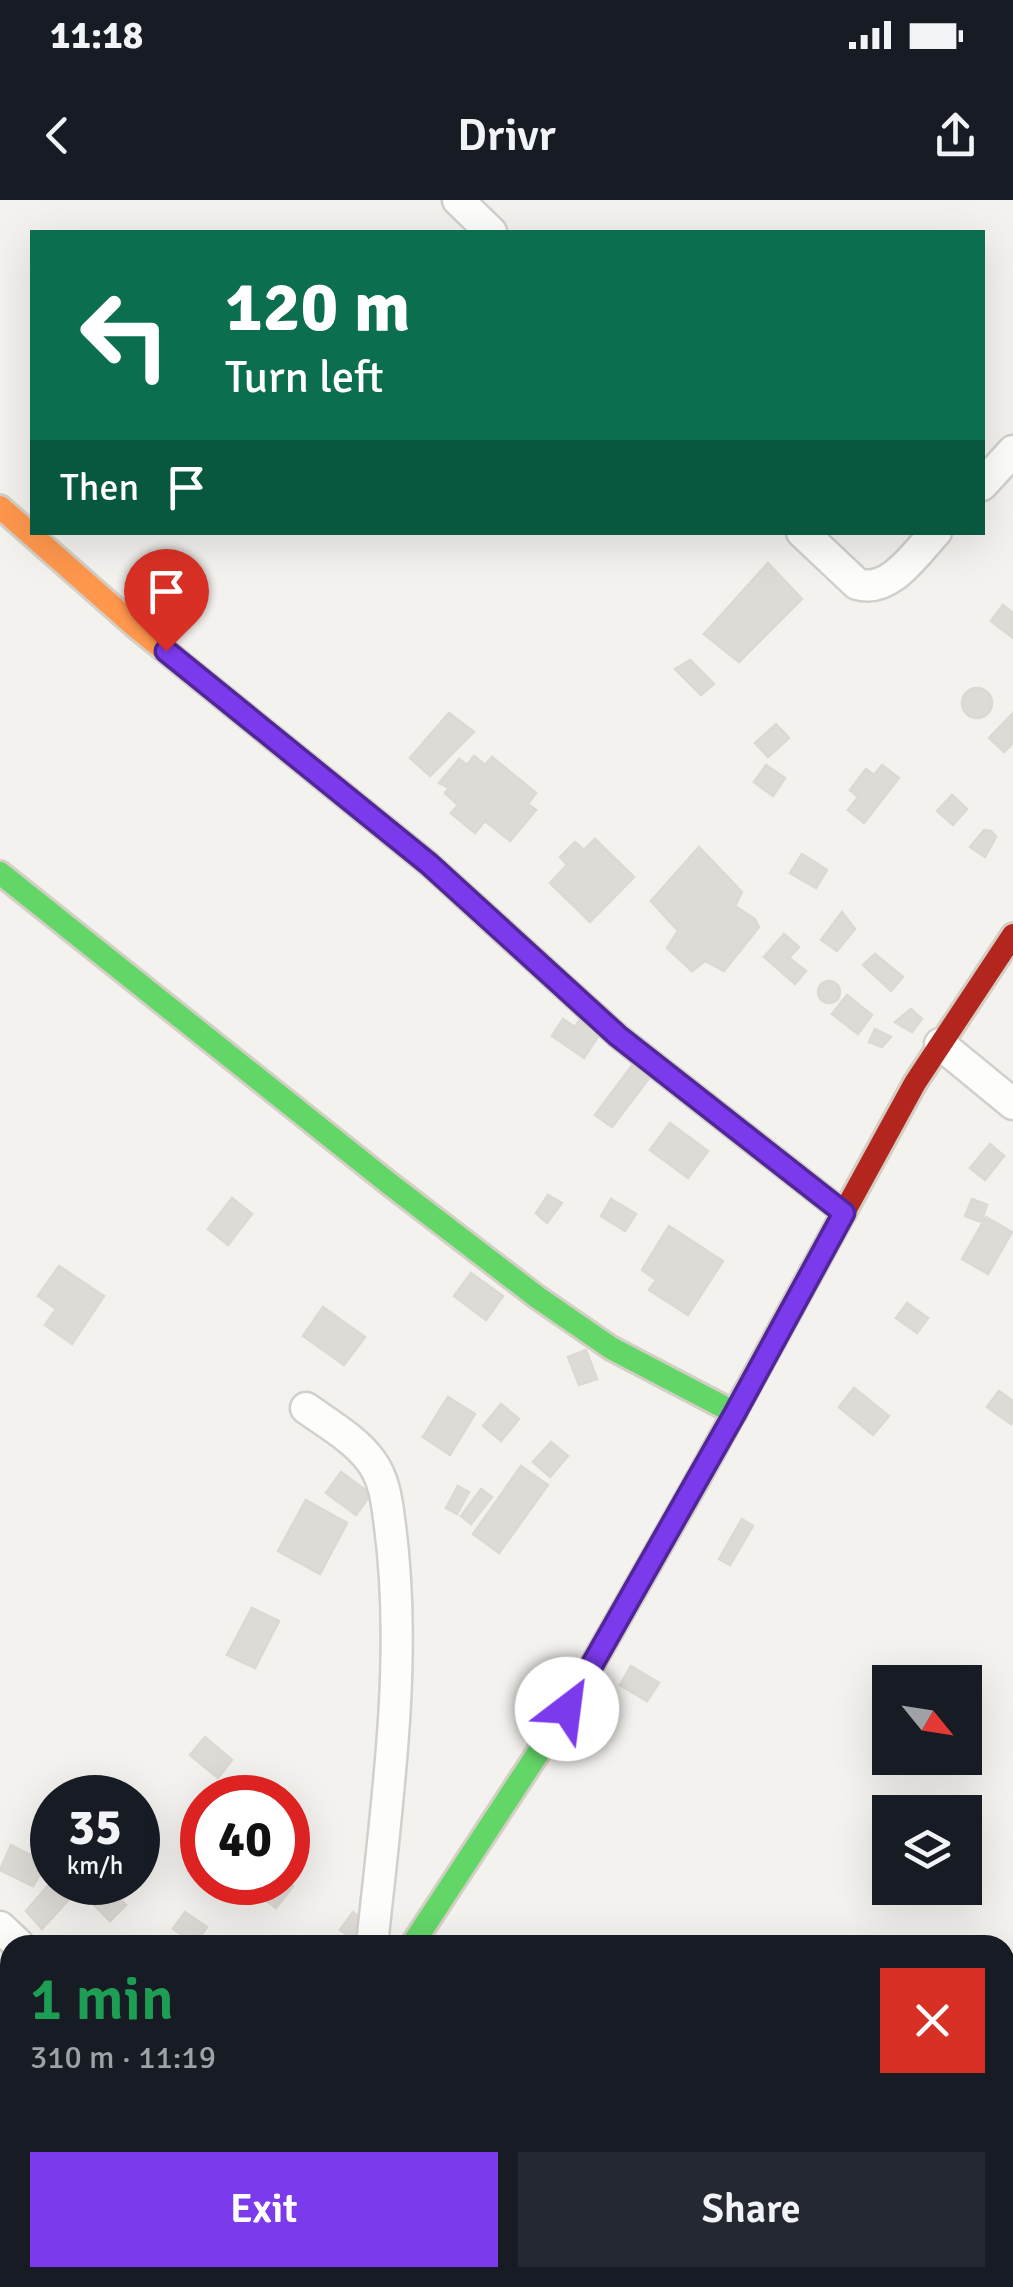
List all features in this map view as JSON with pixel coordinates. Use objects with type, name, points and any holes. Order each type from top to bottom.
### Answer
[{"type":"street","points":[[458,200],[490,230]]},
{"type":"street","points":[[985,482],[1013,451]]},
{"type":"street","points":[[0,507],[30,533]]},
{"type":"street","points":[[32,535],[136,627],[429,864],[618,1036],[844,1213]]},
{"type":"street","points":[[805,535],[857,584],[867,587],[878,586],[893,577],[933,535]]},
{"type":"street","points":[[0,873],[537,1297],[611,1348],[735,1413]]},
{"type":"street","points":[[419,1935],[567,1709],[735,1413],[915,1083],[1013,935]]},
{"type":"street","points":[[940,1044],[1013,1104]]},
{"type":"street","points":[[306,1408],[350,1440],[372,1462],[384,1488],[396,1569],[395,1699],[373,1935]]},
{"type":"building","points":[[768,563],[802,599],[739,662],[704,634]]},
{"type":"building","points":[[1003,605],[1013,613],[1013,638],[991,621]]},
{"type":"building","points":[[690,660],[714,684],[701,695],[675,669]]},
{"type":"building","points":[[977,688],[991,697],[992,703],[983,717],[977,718],[963,709],[962,703],[971,689]]},
{"type":"building","points":[[449,713],[474,732],[430,776],[410,758]]},
{"type":"building","points":[[1012,714],[1013,743],[1004,752],[989,738]]},
{"type":"building","points":[[776,724],[789,738],[768,757],[755,743]]},
{"type":"building","points":[[474,756],[485,765],[492,757],[536,793],[528,804],[536,810],[510,841],[485,821],[475,833],[451,813],[458,805],[445,793],[449,788],[439,783],[459,759],[467,765]]},
{"type":"building","points":[[766,765],[785,778],[773,796],[754,782]]},
{"type":"building","points":[[882,765],[899,778],[864,823],[848,810],[858,797],[850,790],[866,769],[874,775]]},
{"type":"building","points":[[952,795],[967,809],[953,825],[937,811]]},
{"type":"building","points":[[984,830],[996,837],[985,857],[970,847]]},
{"type":"building","points":[[595,839],[634,877],[590,922],[550,883],[567,865],[560,857],[575,842],[584,850]]},
{"type":"building","points":[[699,847],[742,892],[735,906],[755,919],[759,927],[724,971],[705,961],[692,971],[667,948],[678,931],[651,901]]},
{"type":"building","points":[[802,854],[827,870],[816,888],[790,873]]},
{"type":"building","points":[[842,912],[855,929],[837,951],[821,940]]},
{"type":"building","points":[[784,934],[799,947],[789,958],[806,971],[795,984],[764,957]]},
{"type":"building","points":[[875,954],[903,977],[891,991],[863,965]]},
{"type":"building","points":[[829,981],[840,992],[829,1003],[818,992]]},
{"type":"building","points":[[847,995],[872,1015],[858,1034],[832,1014]]},
{"type":"building","points":[[911,1009],[922,1019],[912,1032],[895,1022]]},
{"type":"building","points":[[581,1018],[601,1032],[584,1058],[552,1036],[563,1019],[575,1027]]},
{"type":"building","points":[[875,1029],[891,1037],[882,1047],[869,1042]]},
{"type":"building","points":[[633,1064],[650,1077],[612,1127],[595,1115]]},
{"type":"building","points":[[670,1123],[708,1151],[688,1178],[650,1150]]},
{"type":"building","points":[[990,1144],[1004,1156],[985,1180],[970,1168]]},
{"type":"building","points":[[548,1195],[562,1203],[547,1223],[536,1213]]},
{"type":"building","points":[[232,1198],[252,1214],[228,1245],[208,1229]]},
{"type":"building","points":[[611,1199],[636,1214],[625,1231],[601,1216]]},
{"type":"building","points":[[972,1199],[987,1205],[981,1222],[965,1216]]},
{"type":"building","points":[[986,1217],[1012,1232],[988,1274],[962,1259]]},
{"type":"building","points":[[669,1226],[723,1261],[688,1315],[649,1290],[656,1280],[642,1270]]},
{"type":"building","points":[[59,1266],[104,1296],[72,1344],[45,1325],[56,1309],[38,1296]]},
{"type":"building","points":[[471,1273],[503,1296],[486,1320],[454,1296]]},
{"type":"building","points":[[907,1303],[928,1318],[917,1333],[896,1318]]},
{"type":"building","points":[[323,1307],[365,1337],[344,1365],[303,1336]]},
{"type":"building","points":[[586,1350],[597,1379],[579,1385],[568,1357]]},
{"type":"building","points":[[854,1388],[889,1416],[873,1435],[839,1407]]},
{"type":"building","points":[[999,1391],[1013,1401],[1011,1424],[987,1407]]},
{"type":"building","points":[[448,1397],[475,1414],[450,1455],[423,1437]]},
{"type":"building","points":[[501,1404],[519,1419],[501,1441],[483,1426]]},
{"type":"building","points":[[551,1442],[568,1456],[550,1477],[533,1462]]},
{"type":"building","points":[[521,1466],[548,1485],[499,1553],[473,1534]]},
{"type":"building","points":[[341,1472],[371,1494],[356,1515],[326,1493]]},
{"type":"building","points":[[458,1486],[469,1492],[457,1514],[446,1508]]},
{"type":"building","points":[[481,1489],[492,1497],[471,1524],[461,1516]]},
{"type":"building","points":[[306,1500],[347,1523],[320,1574],[278,1551]]},
{"type":"building","points":[[742,1519],[753,1526],[730,1565],[719,1559]]},
{"type":"building","points":[[252,1608],[279,1621],[255,1668],[227,1655]]},
{"type":"building","points":[[631,1666],[659,1683],[647,1701],[620,1685]]},
{"type":"building","points":[[205,1737],[232,1760],[220,1775],[214,1775],[190,1755]]},
{"type":"building","points":[[11,1845],[30,1855],[30,1885],[0,1870]]},
{"type":"building","points":[[31,1905],[64,1905],[42,1929],[26,1911]]},
{"type":"building","points":[[94,1905],[126,1905],[110,1921]]},
{"type":"building","points":[[185,1912],[207,1927],[201,1935],[182,1935],[173,1929]]},
{"type":"building","points":[[353,1912],[367,1924],[361,1935],[348,1935],[340,1930]]},
{"type":"traffic: fast","points":[[0,873],[537,1297],[611,1348],[735,1413]]},
{"type":"traffic: fast","points":[[574,996],[618,1036],[844,1213]]},
{"type":"traffic: fast","points":[[419,1935],[567,1709],[698,1479]]},
{"type":"traffic: slow","points":[[0,507],[30,533]]},
{"type":"traffic: slow","points":[[32,535],[136,627],[429,864],[574,996]]},
{"type":"traffic: jam","points":[[698,1479],[915,1083],[1013,935]]},
{"type":"route","points":[[166,651],[429,864],[618,1036],[844,1213],[567,1709]]}]
